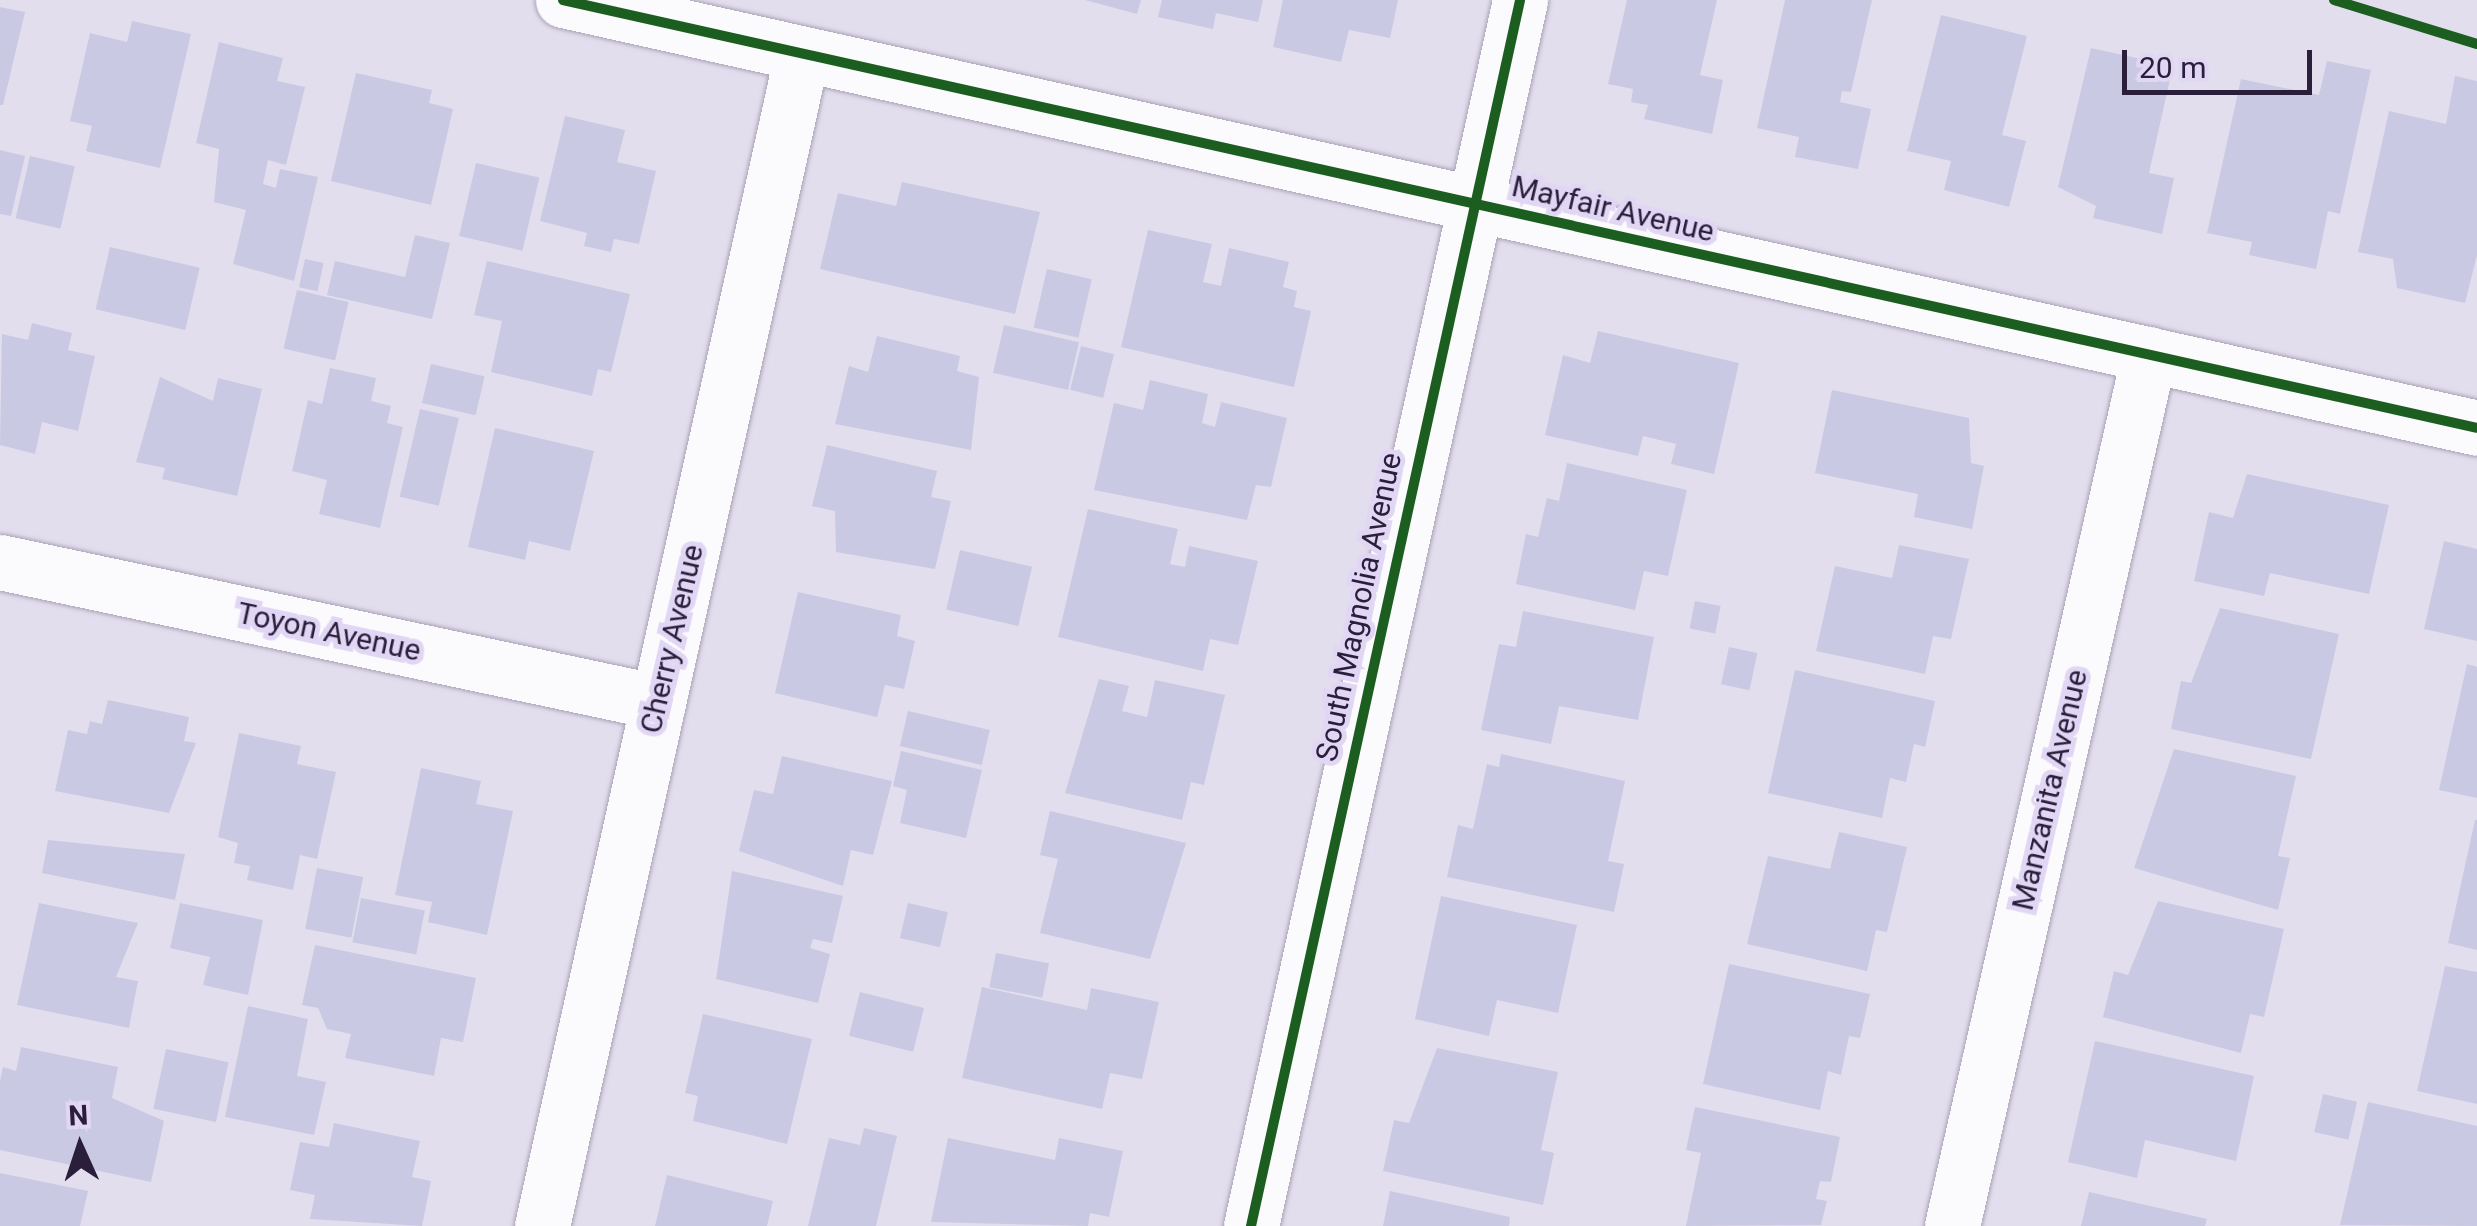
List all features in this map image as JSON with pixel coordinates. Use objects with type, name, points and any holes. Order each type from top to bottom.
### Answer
[{"type":"street","name":"Mayfair Avenue","points":[[562,0],[2477,428]]},
{"type":"street","name":"South Magnolia Avenue","points":[[1250,1226],[1472,203],[1520,0]]},
{"type":"street","name":"Cherry Avenue","points":[[542,1226],[802,53]]},
{"type":"street","name":"Manzanita Avenue","points":[[1952,1226],[2149,354]]},
{"type":"street","name":"Toyon Avenue","points":[[0,562],[658,702]]},
{"type":"building","points":[[1085,0],[1141,0],[1137,14]]},
{"type":"building","points":[[1162,0],[1263,0],[1258,22],[1216,13],[1213,29],[1158,17]]},
{"type":"building","points":[[1283,0],[1398,0],[1390,38],[1349,30],[1341,62],[1273,47]]},
{"type":"building","points":[[1627,0],[1717,0],[1700,75],[1723,80],[1712,134],[1644,119],[1648,105],[1631,102],[1633,89],[1608,84]]},
{"type":"building","points":[[1785,0],[1872,0],[1851,92],[1842,91],[1840,102],[1871,109],[1858,169],[1795,157],[1799,137],[1757,128]]},
{"type":"building","points":[[0,7],[25,12],[3,105],[0,105]]},
{"type":"building","points":[[1941,15],[2027,36],[2002,135],[2026,141],[2009,207],[1944,190],[1951,161],[1907,151]]},
{"type":"building","points":[[132,21],[191,34],[160,168],[86,151],[92,126],[70,121],[90,33],[127,42]]},
{"type":"building","points":[[219,42],[283,58],[277,81],[305,87],[286,165],[268,160],[263,184],[276,188],[280,169],[318,177],[294,281],[233,264],[246,210],[214,202],[219,149],[196,143]]},
{"type":"building","points":[[2091,48],[2173,66],[2149,173],[2174,178],[2162,234],[2093,218],[2096,206],[2058,187]]},
{"type":"building","points":[[2327,61],[2371,70],[2340,214],[2328,211],[2316,269],[2249,255],[2252,242],[2207,233],[2241,79],[2319,95]]},
{"type":"building","points":[[356,73],[432,90],[429,103],[453,109],[431,205],[331,181]]},
{"type":"building","points":[[2455,76],[2477,81],[2477,255],[2465,303],[2397,288],[2393,259],[2358,252],[2389,111],[2446,124]]},
{"type":"building","points":[[565,116],[625,130],[617,162],[656,171],[639,244],[614,239],[611,252],[584,246],[587,233],[540,221]]},
{"type":"building","points":[[0,150],[25,156],[11,216],[0,214]]},
{"type":"building","points":[[30,156],[75,166],[60,229],[16,218]]},
{"type":"building","points":[[476,163],[539,178],[522,251],[459,236]]},
{"type":"building","points":[[902,182],[1040,212],[1015,314],[820,269],[838,193],[896,206]]},
{"type":"building","points":[[1148,230],[1212,244],[1203,282],[1221,286],[1229,248],[1289,262],[1283,287],[1297,291],[1294,307],[1311,311],[1294,387],[1121,347]]},
{"type":"building","points":[[415,235],[450,243],[432,319],[327,295],[335,261],[405,277]]},
{"type":"building","points":[[110,247],[200,268],[185,330],[96,309]]},
{"type":"building","points":[[305,259],[324,263],[318,291],[299,287]]},
{"type":"building","points":[[487,261],[630,294],[611,372],[598,369],[592,396],[491,372],[502,321],[474,315]]},
{"type":"building","points":[[1047,269],[1092,279],[1078,338],[1034,327]]},
{"type":"building","points":[[297,290],[349,302],[335,360],[284,348]]},
{"type":"building","points":[[32,323],[72,333],[68,350],[95,356],[78,431],[42,422],[35,454],[0,445],[2,334],[28,340]]},
{"type":"building","points":[[1004,325],[1079,342],[1068,390],[993,373]]},
{"type":"building","points":[[1598,331],[1739,363],[1714,474],[1671,464],[1676,444],[1643,436],[1638,456],[1545,435],[1563,355],[1590,363]]},
{"type":"building","points":[[877,336],[960,356],[957,371],[979,377],[971,450],[835,424],[849,366],[868,372]]},
{"type":"building","points":[[1081,346],[1114,354],[1103,398],[1070,390]]},
{"type":"building","points":[[431,364],[485,376],[476,415],[422,403]]},
{"type":"building","points":[[330,368],[376,378],[371,401],[391,406],[387,423],[403,427],[380,528],[319,514],[327,480],[292,471],[308,400],[322,404]]},
{"type":"building","points":[[160,377],[213,401],[218,378],[262,389],[237,496],[162,479],[165,468],[136,462]]},
{"type":"building","points":[[1150,380],[1208,394],[1202,423],[1215,427],[1221,402],[1287,418],[1271,487],[1256,485],[1247,520],[1094,490],[1114,403],[1143,410]]},
{"type":"building","points":[[1832,390],[1969,418],[1971,463],[1984,466],[1972,529],[1914,517],[1918,494],[1815,473]]},
{"type":"building","points":[[420,409],[459,418],[439,506],[400,497]]},
{"type":"building","points":[[495,428],[594,451],[570,551],[529,541],[525,560],[468,547]]},
{"type":"building","points":[[827,445],[937,471],[931,497],[951,501],[935,569],[836,552],[835,511],[812,506]]},
{"type":"building","points":[[1567,463],[1687,490],[1668,576],[1644,571],[1635,610],[1516,584],[1526,534],[1538,537],[1547,498],[1559,501]]},
{"type":"building","points":[[2247,474],[2389,505],[2369,594],[2270,573],[2264,596],[2194,581],[2209,512],[2233,518]]},
{"type":"building","points":[[1088,509],[1178,529],[1170,564],[1185,567],[1189,546],[1258,561],[1238,645],[1210,639],[1203,671],[1058,637]]},
{"type":"building","points":[[2444,541],[2477,549],[2477,641],[2424,629]]},
{"type":"building","points":[[1899,545],[1969,559],[1951,639],[1933,636],[1925,674],[1816,651],[1835,566],[1892,578]]},
{"type":"building","points":[[960,550],[1032,567],[1018,626],[946,609]]},
{"type":"building","points":[[798,592],[901,615],[897,636],[915,641],[904,689],[885,685],[877,717],[775,693]]},
{"type":"building","points":[[1695,601],[1721,606],[1715,633],[1690,628]]},
{"type":"building","points":[[2220,608],[2339,634],[2311,759],[2171,729],[2181,681],[2191,683]]},
{"type":"building","points":[[1523,611],[1654,637],[1638,720],[1559,706],[1551,744],[1481,730],[1499,644],[1516,647]]},
{"type":"building","points":[[1729,647],[1757,653],[1749,690],[1721,684]]},
{"type":"building","points":[[2467,664],[2477,667],[2477,798],[2439,790]]},
{"type":"building","points":[[1795,670],[1935,701],[1925,747],[1914,744],[1906,782],[1890,778],[1882,818],[1768,793]]},
{"type":"building","points":[[1099,679],[1129,686],[1122,711],[1147,717],[1155,680],[1225,695],[1204,785],[1191,782],[1182,820],[1065,793]]},
{"type":"building","points":[[108,700],[189,717],[184,741],[196,743],[169,813],[55,791],[68,730],[87,734],[90,721],[102,724]]},
{"type":"building","points":[[908,711],[990,730],[982,765],[900,746]]},
{"type":"building","points":[[239,733],[301,746],[297,764],[336,772],[317,859],[300,855],[293,890],[247,880],[250,866],[234,863],[238,843],[218,837]]},
{"type":"building","points":[[2174,749],[2296,776],[2278,856],[2290,858],[2278,910],[2134,868]]},
{"type":"building","points":[[901,751],[982,770],[966,838],[900,823],[907,790],[893,786]]},
{"type":"building","points":[[1501,754],[1625,781],[1608,861],[1624,864],[1614,912],[1447,877],[1458,825],[1473,829],[1487,764],[1499,767]]},
{"type":"building","points":[[782,756],[892,781],[873,855],[851,850],[843,886],[739,851],[754,790],[773,794]]},
{"type":"building","points":[[421,768],[481,781],[476,804],[513,811],[487,935],[428,922],[432,902],[395,895]]},
{"type":"building","points":[[1050,811],[1186,843],[1150,959],[1040,933],[1058,859],[1040,855]]},
{"type":"building","points":[[2477,820],[2477,950],[2448,943]]},
{"type":"building","points":[[1839,832],[1907,847],[1887,932],[1876,930],[1867,971],[1747,944],[1768,856],[1830,869]]},
{"type":"building","points":[[48,840],[185,854],[175,900],[42,873]]},
{"type":"building","points":[[317,868],[363,877],[351,938],[305,929]]},
{"type":"building","points":[[732,871],[843,896],[832,943],[813,939],[810,948],[830,954],[818,1003],[716,979]]},
{"type":"building","points":[[1441,896],[1577,925],[1558,1013],[1497,1000],[1489,1036],[1415,1019]]},
{"type":"building","points":[[361,898],[425,910],[416,955],[352,942]]},
{"type":"building","points":[[2158,901],[2284,929],[2264,1017],[2250,1014],[2241,1053],[2103,1017],[2114,971],[2128,975]]},
{"type":"building","points":[[39,903],[138,923],[116,977],[138,981],[129,1028],[17,1005]]},
{"type":"building","points":[[180,903],[263,920],[248,995],[203,985],[210,957],[170,948]]},
{"type":"building","points":[[908,903],[948,912],[940,947],[900,938]]},
{"type":"building","points":[[315,945],[476,978],[463,1042],[441,1038],[434,1076],[345,1058],[351,1034],[327,1029],[318,1008],[302,1005]]},
{"type":"building","points":[[996,953],[1049,963],[1042,998],[989,987]]},
{"type":"building","points":[[1729,964],[1870,994],[1860,1038],[1849,1036],[1841,1075],[1828,1071],[1820,1110],[1703,1084]]},
{"type":"building","points":[[2445,966],[2477,972],[2477,1104],[2417,1091]]},
{"type":"building","points":[[982,987],[1087,1010],[1091,988],[1159,1002],[1142,1079],[1110,1073],[1102,1109],[962,1078]]},
{"type":"building","points":[[860,992],[924,1008],[913,1052],[849,1036]]},
{"type":"building","points":[[248,1006],[308,1019],[297,1076],[326,1082],[314,1135],[225,1117]]},
{"type":"building","points":[[703,1014],[812,1039],[787,1144],[693,1121],[698,1096],[685,1093]]},
{"type":"building","points":[[2095,1041],[2254,1076],[2236,1161],[2145,1140],[2137,1178],[2068,1162]]},
{"type":"building","points":[[21,1047],[118,1067],[112,1098],[164,1121],[151,1182],[0,1150],[0,1081],[3,1067],[16,1071]]},
{"type":"building","points":[[1437,1048],[1558,1072],[1541,1150],[1554,1153],[1543,1205],[1383,1171],[1394,1120],[1409,1123]]},
{"type":"building","points":[[166,1049],[229,1062],[216,1122],[153,1109]]},
{"type":"building","points":[[2323,1094],[2357,1102],[2348,1140],[2314,1132]]},
{"type":"building","points":[[2368,1102],[2477,1126],[2477,1226],[2340,1225]]},
{"type":"building","points":[[1695,1107],[1840,1137],[1831,1182],[1820,1181],[1816,1199],[1827,1201],[1821,1225],[1686,1226],[1701,1153],[1686,1150]]},
{"type":"building","points":[[334,1123],[420,1141],[412,1177],[431,1181],[422,1226],[310,1219],[315,1195],[290,1190],[300,1142],[329,1147]]},
{"type":"building","points":[[864,1128],[897,1136],[876,1226],[808,1226],[829,1138],[860,1145]]},
{"type":"building","points":[[948,1138],[1055,1160],[1059,1138],[1123,1151],[1109,1217],[1090,1213],[1088,1226],[931,1222]]},
{"type":"building","points":[[0,1173],[88,1191],[80,1226],[0,1226]]},
{"type":"building","points":[[667,1175],[773,1201],[767,1226],[655,1226]]},
{"type":"building","points":[[1390,1191],[1510,1217],[1509,1226],[1383,1226]]},
{"type":"building","points":[[2089,1192],[2207,1219],[2205,1226],[2081,1226]]},
{"type":"cycle path","points":[[563,0],[2477,428]]},
{"type":"cycle path","points":[[1251,1226],[1520,0]]},
{"type":"cycle path","points":[[2334,0],[2477,44]]}]
